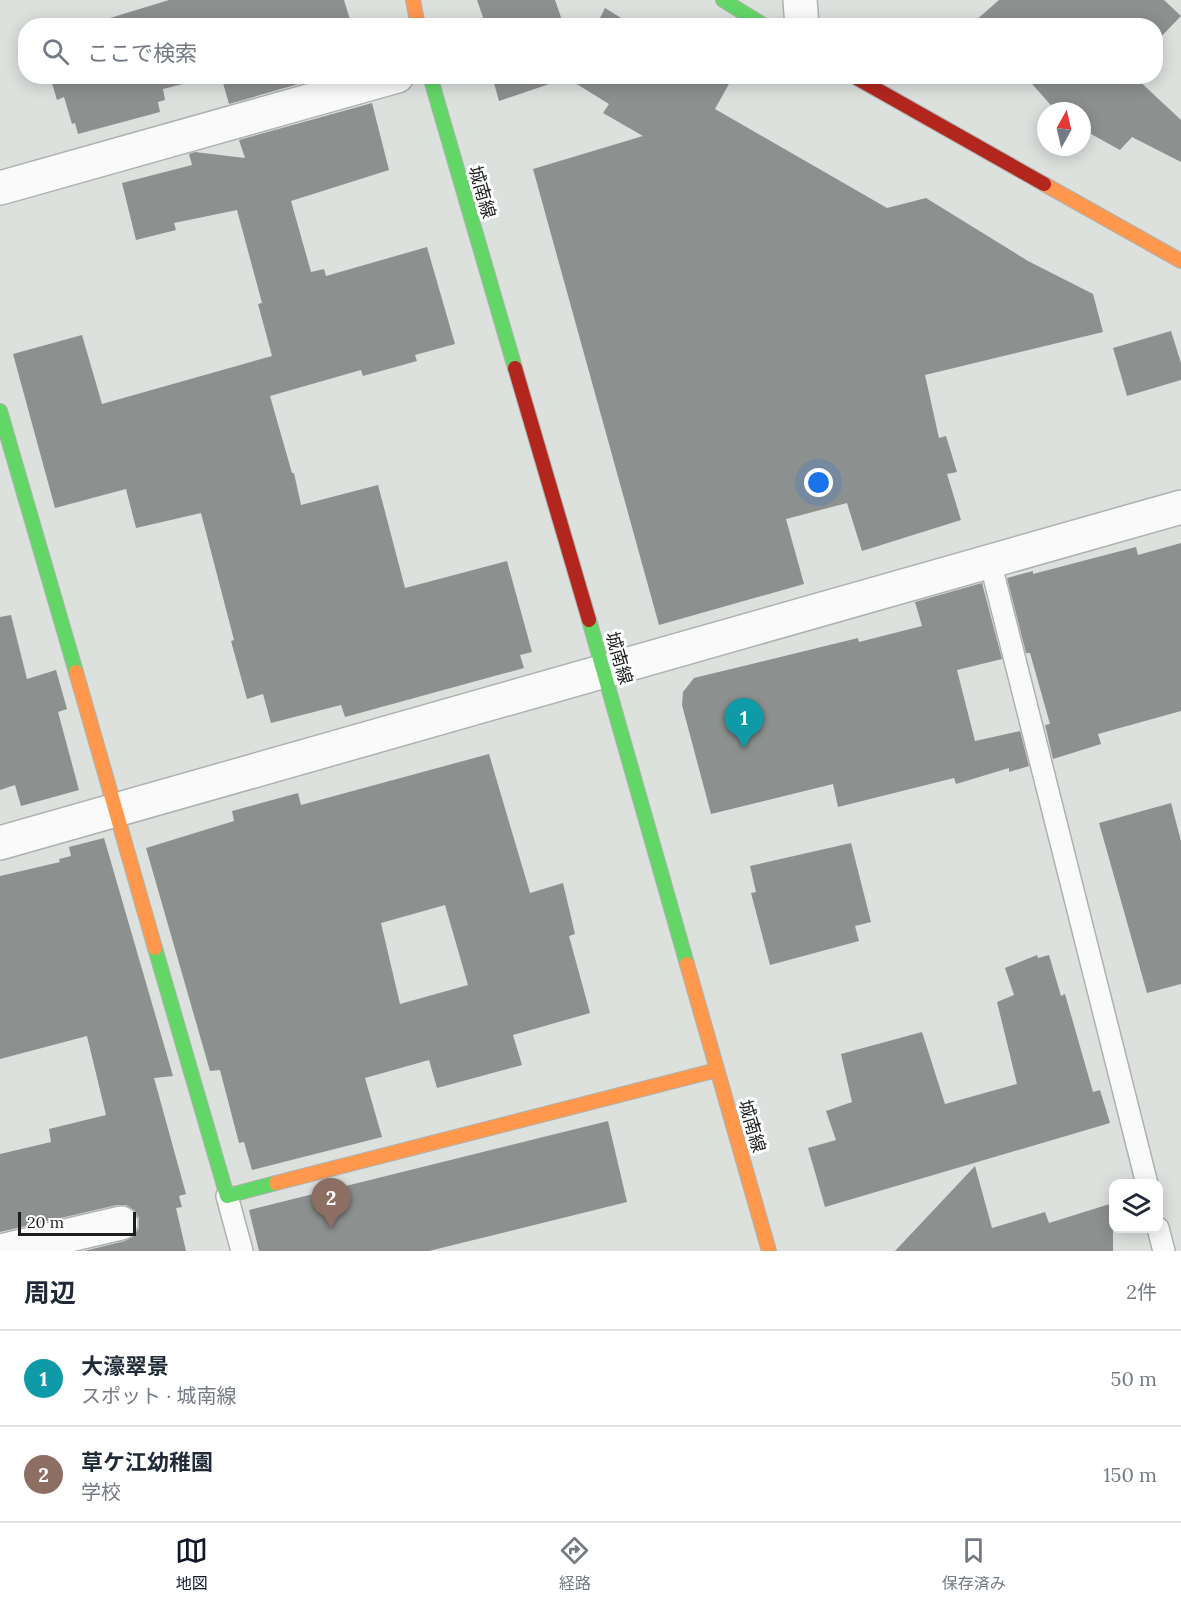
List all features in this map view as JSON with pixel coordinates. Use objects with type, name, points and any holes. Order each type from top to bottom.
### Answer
[{"type":"street","points":[[412,0],[416,18]]},
{"type":"street","points":[[723,0],[752,18]]},
{"type":"street","points":[[800,0],[801,18]]},
{"type":"street","points":[[0,188],[369,84]]},
{"type":"street","name":"城南線","points":[[432,84],[604,672],[769,1251]]},
{"type":"street","points":[[867,84],[1181,261]]},
{"type":"street","points":[[0,411],[227,1196],[717,1070]]},
{"type":"street","points":[[0,843],[1181,507]]},
{"type":"street","points":[[1,1251],[121,1223]]},
{"type":"lane","points":[[990,561],[1146,1179]]},
{"type":"lane","points":[[227,1196],[242,1251]]},
{"type":"lane","points":[[1159,1233],[1164,1251]]},
{"type":"building","points":[[169,0],[344,0],[350,18],[110,18]]},
{"type":"building","points":[[477,0],[555,0],[561,18],[483,18]]},
{"type":"building","points":[[999,0],[1164,0],[1181,16],[1163,35],[1163,18],[979,18]]},
{"type":"building","points":[[605,8],[621,18],[600,18]]},
{"type":"building","points":[[52,84],[183,84],[163,89],[165,100],[158,102],[160,112],[78,134],[75,123],[72,124],[64,97],[57,100]]},
{"type":"building","points":[[223,84],[298,84],[229,104]]},
{"type":"building","points":[[494,84],[549,84],[499,101]]},
{"type":"building","points":[[577,84],[729,84],[715,109],[887,208],[926,198],[1028,261],[1093,294],[1103,332],[925,375],[939,438],[946,436],[957,472],[947,474],[961,520],[862,551],[847,503],[786,519],[804,584],[659,625],[533,169],[643,136],[603,113],[609,104]]},
{"type":"building","points":[[1032,84],[1143,84],[1181,120],[1181,162],[1132,137],[1120,150],[1091,134],[1091,102],[1048,102]]},
{"type":"building","points":[[372,103],[389,170],[291,201],[311,272],[324,269],[326,276],[427,247],[455,344],[415,355],[417,361],[363,376],[361,370],[270,396],[292,473],[294,473],[301,505],[378,485],[405,588],[507,561],[532,652],[520,655],[524,668],[345,717],[341,705],[271,723],[263,694],[247,699],[201,513],[136,528],[126,489],[55,508],[13,354],[82,335],[102,404],[272,356],[258,304],[262,303],[237,210],[174,223],[176,230],[136,240],[122,183],[192,165],[189,154],[195,152],[245,158],[239,140]]},
{"type":"building","points":[[1171,331],[1181,363],[1181,380],[1127,396],[1113,348]]},
{"type":"building","points":[[1181,543],[1181,711],[1098,734],[1101,744],[1053,759],[1045,725],[1050,724],[1030,653],[1026,653],[1007,578],[1033,571],[1033,574],[1136,547],[1138,555]]},
{"type":"building","points":[[982,583],[1002,659],[957,670],[975,741],[1020,731],[1029,766],[1009,772],[1009,768],[956,784],[954,778],[838,807],[833,784],[711,814],[682,705],[683,692],[694,678],[858,638],[859,642],[922,626],[915,602]]},
{"type":"building","points":[[11,615],[27,679],[56,670],[67,709],[58,712],[79,790],[21,806],[15,785],[0,790],[0,617]]},
{"type":"building","points":[[489,754],[530,893],[563,883],[575,934],[569,936],[590,1013],[513,1035],[522,1065],[437,1088],[429,1060],[365,1078],[382,1137],[252,1170],[244,1142],[239,1143],[220,1070],[210,1071],[146,848],[234,821],[232,811],[298,793],[301,805]],"holes":[[[445,905],[468,985],[400,1004],[381,923]]]},
{"type":"building","points":[[1171,803],[1181,841],[1181,984],[1147,993],[1099,823]]},
{"type":"building","points":[[104,838],[173,1076],[154,1078],[186,1194],[179,1196],[182,1207],[176,1208],[186,1251],[84,1251],[125,1241],[134,1236],[139,1228],[139,1218],[134,1210],[126,1205],[117,1205],[0,1232],[0,1154],[51,1142],[49,1129],[106,1115],[87,1036],[0,1059],[0,876],[60,862],[59,859],[71,856],[69,847]]},
{"type":"building","points":[[851,843],[871,922],[855,926],[859,941],[770,965],[751,893],[756,892],[750,866]]},
{"type":"building","points":[[1037,955],[1038,958],[1049,955],[1061,996],[1065,994],[1093,1092],[1100,1090],[1110,1123],[825,1207],[808,1148],[836,1140],[826,1111],[852,1102],[841,1054],[922,1032],[945,1104],[1017,1084],[997,1002],[1014,995],[1005,968]]},
{"type":"building","points":[[608,1121],[627,1202],[429,1251],[259,1251],[249,1210]]},
{"type":"building","points":[[975,1166],[992,1228],[1045,1212],[1049,1223],[1109,1204],[1109,1233],[1113,1233],[1113,1251],[895,1251]]},
{"type":"traffic: fast","points":[[723,0],[752,18]]},
{"type":"traffic: fast","points":[[432,84],[515,368]]},
{"type":"traffic: fast","points":[[0,411],[76,672]]},
{"type":"traffic: fast","points":[[589,620],[687,964]]},
{"type":"traffic: fast","points":[[155,948],[227,1196],[276,1183]]},
{"type":"traffic: slow","points":[[413,0],[416,18]]},
{"type":"traffic: slow","points":[[1044,184],[1181,261]]},
{"type":"traffic: slow","points":[[76,672],[155,948]]},
{"type":"traffic: slow","points":[[687,964],[769,1251]]},
{"type":"traffic: slow","points":[[276,1183],[717,1070]]},
{"type":"traffic: jam","points":[[867,84],[1044,184]]},
{"type":"traffic: jam","points":[[515,368],[589,620]]},
{"type":"place","name":"大濠翠景","points":[[744,748]]},
{"type":"place","name":"草ケ江幼稚園","points":[[331,1228]]}]
